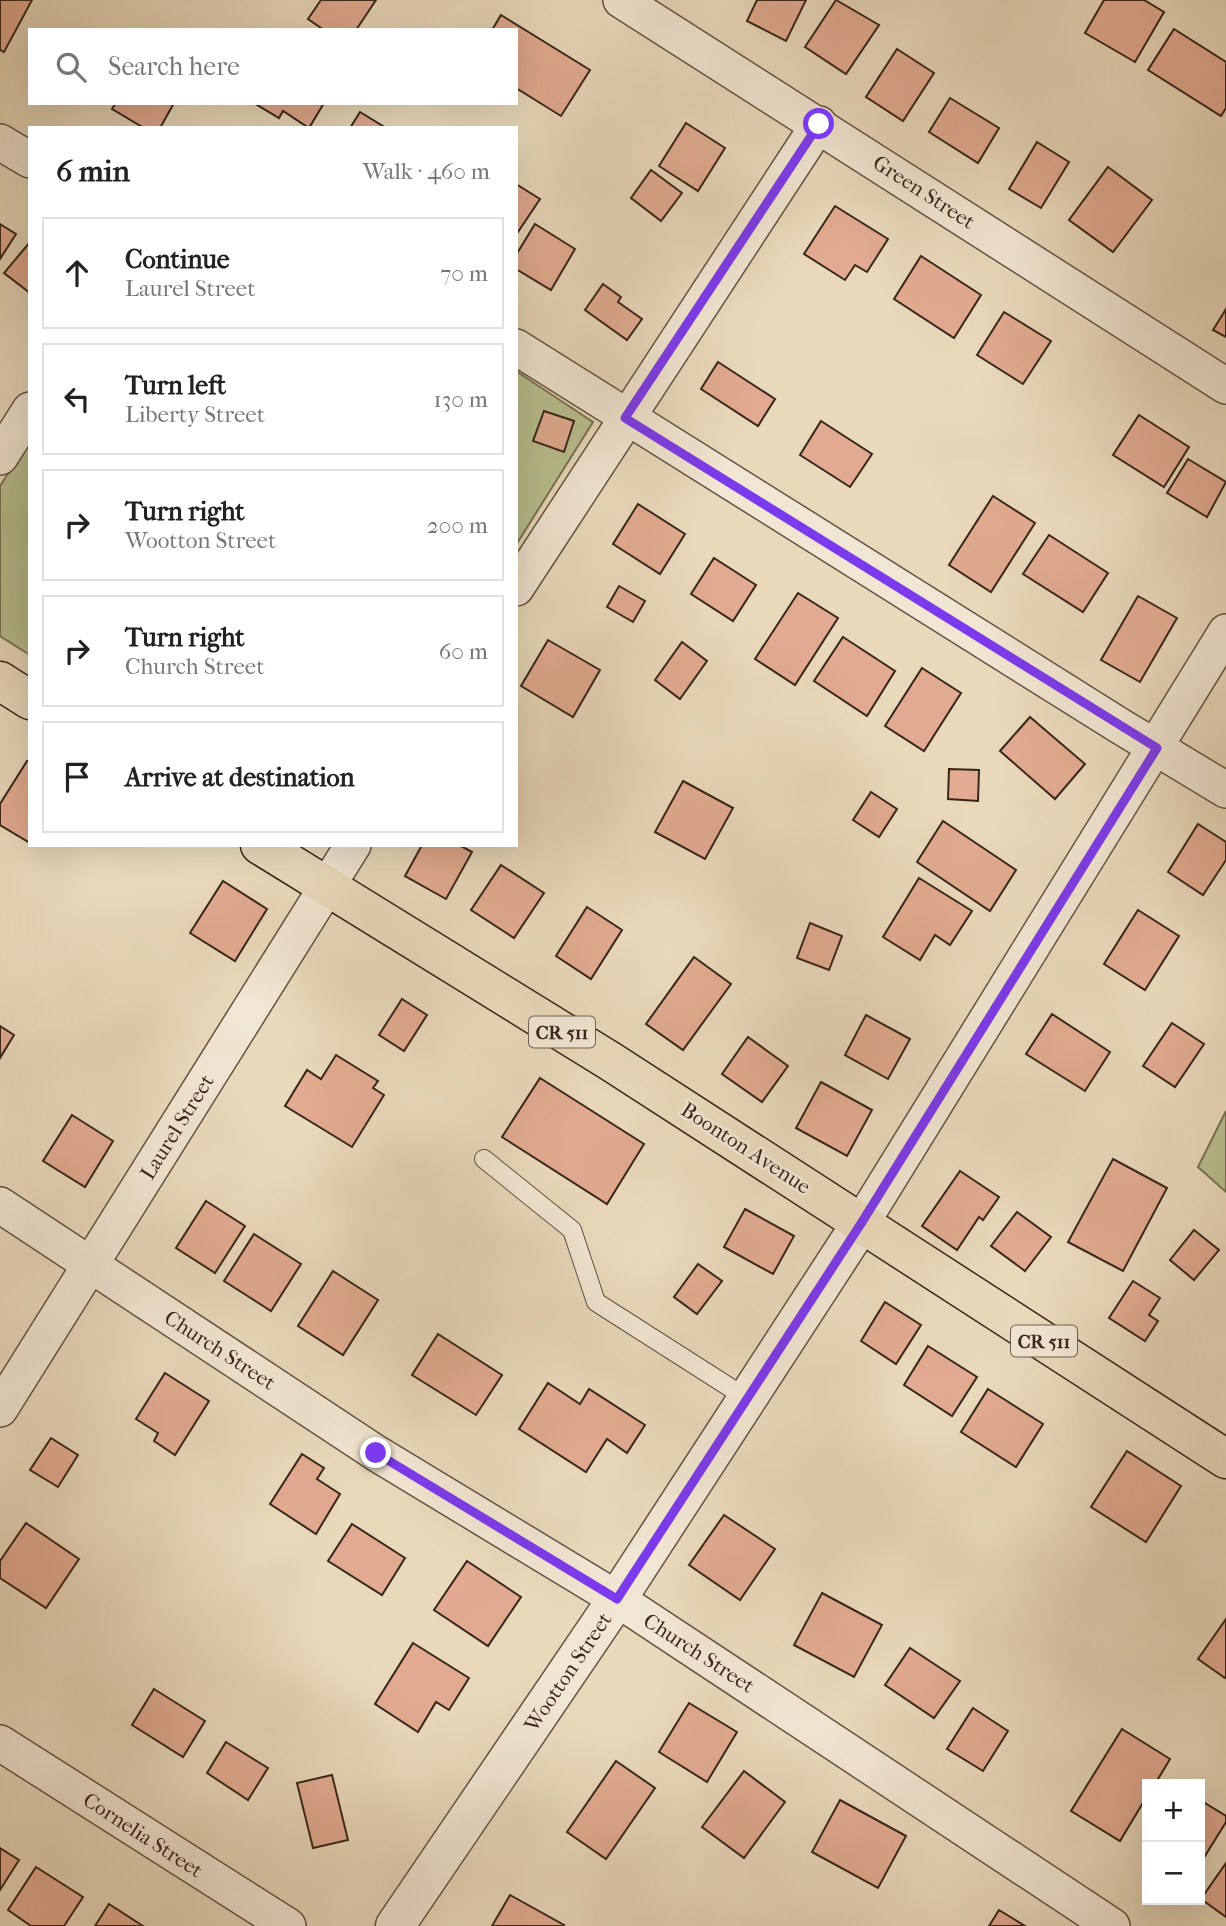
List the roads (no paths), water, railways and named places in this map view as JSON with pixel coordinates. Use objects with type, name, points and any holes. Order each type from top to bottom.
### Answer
[{"type":"main road","points":[[0,681],[28,699]]},
{"type":"main road","name":"Boonton Avenue","points":[[263,847],[610,1061],[1226,1459]]},
{"type":"street","name":"Green Street","points":[[621,0],[1226,386]]},
{"type":"street","points":[[518,585],[819,124]]},
{"type":"street","points":[[0,142],[28,159]]},
{"type":"street","points":[[518,348],[625,418],[1226,790]]},
{"type":"street","points":[[0,457],[28,413]]},
{"type":"street","name":"Wootton Street","points":[[395,1926],[617,1599],[862,1222],[1157,748],[1226,632]]},
{"type":"street","name":"Laurel Street","points":[[0,1409],[353,847]]},
{"type":"street","name":"Church Street","points":[[0,1205],[376,1453],[617,1599],[1112,1926]]},
{"type":"street","name":"Cornelia Street","points":[[0,1743],[288,1926]]},
{"type":"lane","points":[[484,1159],[572,1230],[596,1302],[748,1399]]}]
